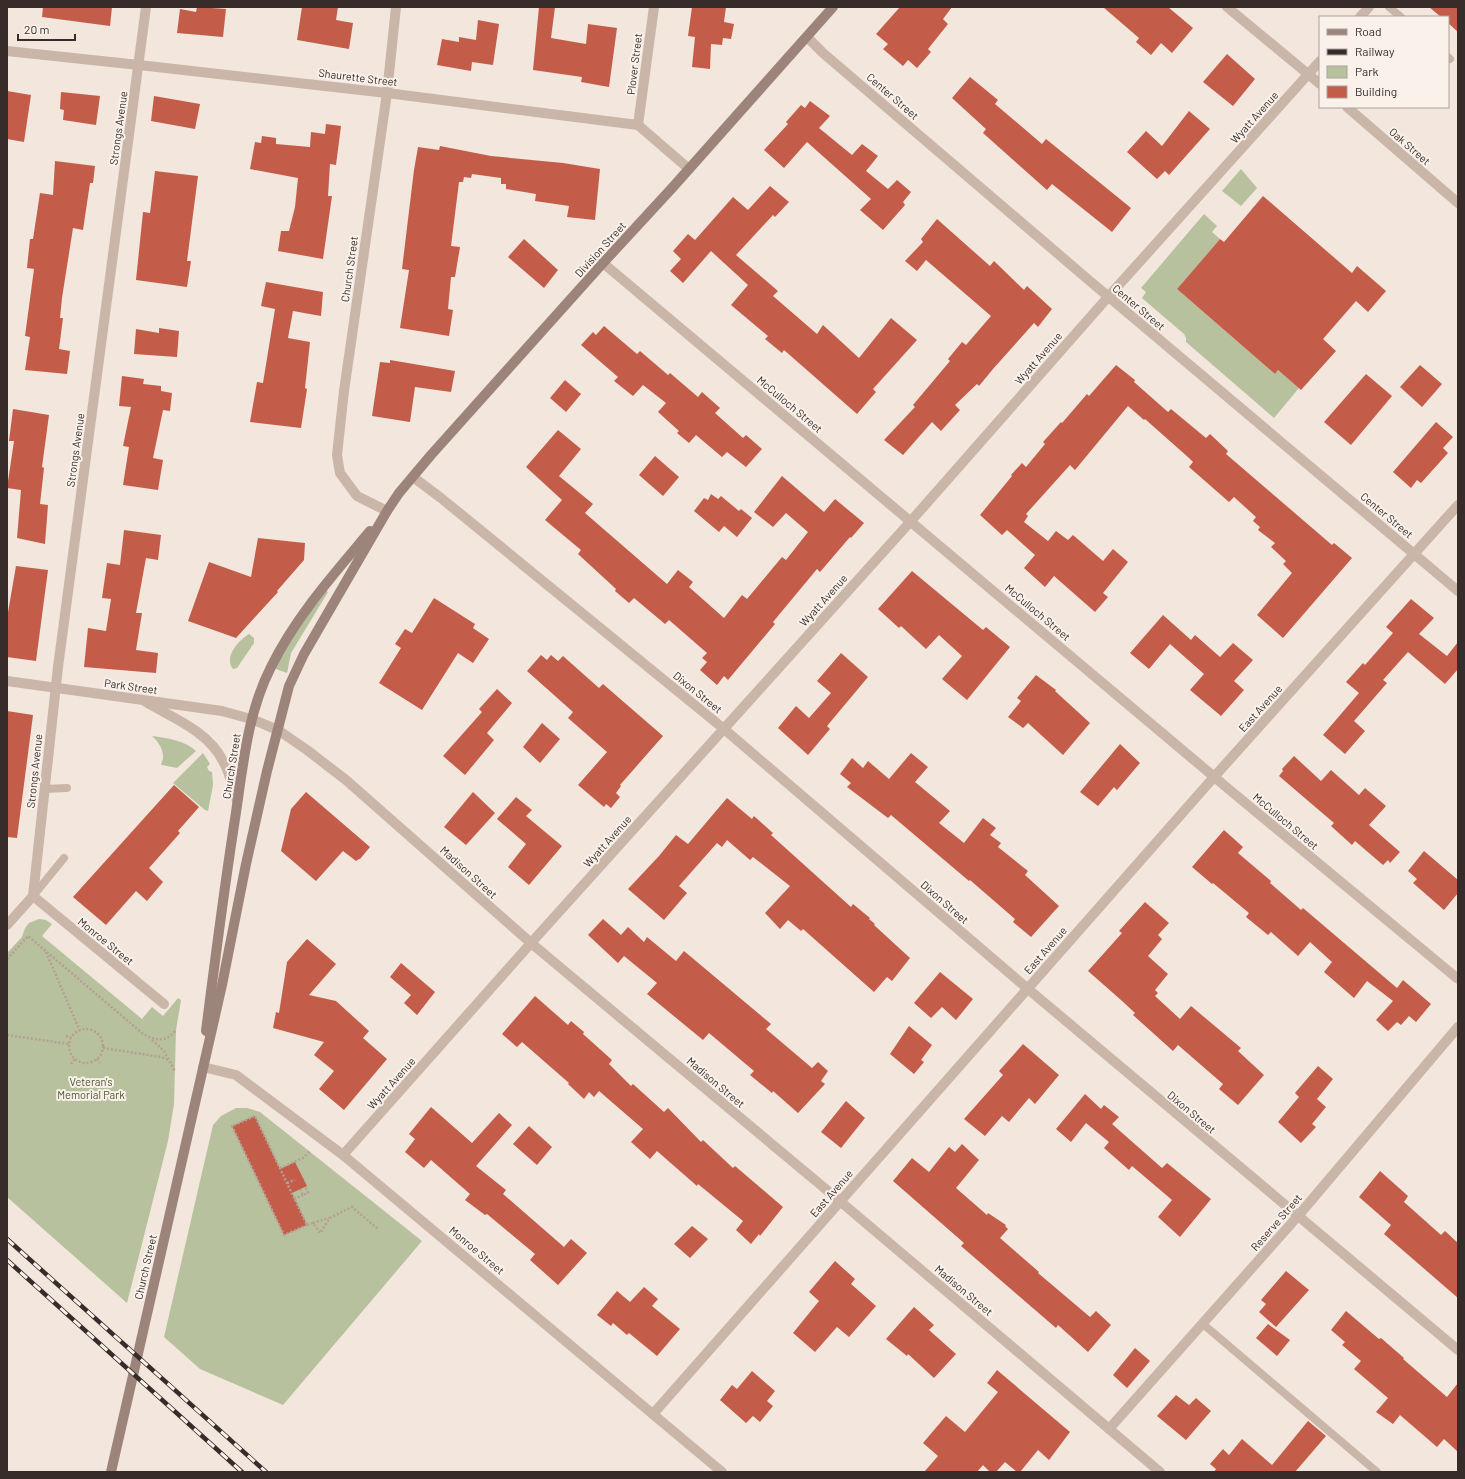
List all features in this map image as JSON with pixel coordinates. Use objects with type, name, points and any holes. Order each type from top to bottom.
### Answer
[{"type":"main road","name":"Division Street","points":[[387,511],[399,493],[479,401],[833,7]]},
{"type":"main road","name":"Church Street","points":[[203,1067],[206,1026],[251,719],[265,680],[288,635],[324,586],[387,511]]},
{"type":"main road","name":"Church Street","points":[[111,1472],[222,985],[246,864],[289,686],[304,654],[387,511]]},
{"type":"street","name":"Strongs Avenue","points":[[33,896],[56,688],[146,7]]},
{"type":"street","name":"Church Street","points":[[387,511],[357,496],[340,473],[337,455],[344,391],[387,93],[396,7]]},
{"type":"street","name":"Plover Street","points":[[638,125],[654,7]]},
{"type":"street","points":[[1227,7],[1319,83]]},
{"type":"street","points":[[1361,16],[1369,7]]},
{"type":"street","name":"Center Street","points":[[807,37],[1108,297],[1458,591]]},
{"type":"street","name":"Shaurette Street","points":[[7,51],[138,64],[387,93],[638,125]]},
{"type":"street","name":"Wyatt Avenue","points":[[343,1155],[531,943],[911,521],[1108,297],[1319,63]]},
{"type":"street","name":"Oak Street","points":[[1347,108],[1458,203]]},
{"type":"street","points":[[638,125],[689,169]]},
{"type":"street","name":"McCulloch Street","points":[[603,263],[1214,777],[1458,979]]},
{"type":"street","name":"Dixon Street","points":[[413,477],[441,498],[724,729],[1028,989],[1458,1350]]},
{"type":"street","name":"East Avenue","points":[[653,1414],[1214,777],[1458,505]]},
{"type":"street","name":"Park Street","points":[[7,681],[222,711],[251,719]]},
{"type":"street","points":[[141,699],[192,728],[212,743],[224,762],[238,801]]},
{"type":"street","name":"Madison Street","points":[[251,719],[278,730],[346,780],[531,943],[840,1201],[1160,1472]]},
{"type":"street","points":[[7,925],[33,896]]},
{"type":"street","name":"Monroe Street","points":[[33,896],[164,1004]]},
{"type":"street","name":"Reserve Street","points":[[1109,1429],[1298,1216],[1458,1027]]},
{"type":"street","name":"Monroe Street","points":[[203,1067],[236,1076],[343,1155],[722,1472]]},
{"type":"lane","points":[[1389,7],[1399,16]]},
{"type":"lane","points":[[44,789],[67,788]]},
{"type":"lane","points":[[33,896],[64,858]]},
{"type":"lane","points":[[1203,1324],[1377,1472]]},
{"type":"path","points":[[7,959],[28,936],[142,1033],[152,1039],[164,1051],[175,1071]]},
{"type":"path","points":[[45,951],[80,1031]]},
{"type":"path","points":[[87,1030],[95,1032],[102,1041],[102,1053],[91,1063],[81,1063],[70,1053],[69,1044],[71,1038],[80,1031],[87,1030]]},
{"type":"path","points":[[152,1039],[166,1038],[173,1034],[176,1030]]},
{"type":"path","points":[[7,1035],[69,1044]]},
{"type":"path","points":[[66,1036],[71,1038]]},
{"type":"path","points":[[103,1048],[161,1057],[169,1060]]},
{"type":"path","points":[[71,1064],[75,1059]]},
{"type":"path","points":[[97,1059],[100,1062]]},
{"type":"path","points":[[307,1225],[255,1116],[232,1126],[284,1235],[352,1208],[354,1208],[378,1230]]},
{"type":"path","points":[[280,1168],[303,1158],[310,1151]]},
{"type":"path","points":[[287,1183],[295,1180]]},
{"type":"path","points":[[294,1199],[308,1192],[305,1186]]},
{"type":"path","points":[[300,1189],[303,1195]]},
{"type":"path","points":[[313,1223],[320,1233],[330,1218]]},
{"type":"green space","points":[[1241,169],[1257,188],[1241,206],[1222,191]]},
{"type":"green space","points":[[1204,214],[1217,226],[1212,232],[1220,239],[1177,289],[1275,374],[1278,370],[1299,388],[1274,418],[1186,342],[1184,334],[1142,298],[1146,292],[1141,288]]},
{"type":"green space","points":[[324,589],[328,592],[291,653],[287,673],[273,668]]},
{"type":"green space","points":[[249,634],[254,638],[254,643],[237,668],[233,669],[230,664],[231,654],[241,640]]},
{"type":"green space","points":[[152,736],[181,742],[196,751],[177,768],[162,765],[163,752]]},
{"type":"green space","points":[[203,753],[210,764],[207,767],[209,771],[212,772],[213,785],[208,811],[173,783]]},
{"type":"green space","name":"Veteran's Memorial Park","points":[[39,919],[46,920],[52,924],[42,936],[142,1019],[152,1007],[163,1016],[178,998],[181,1000],[176,1030],[174,1104],[168,1141],[127,1303],[7,1197],[7,953],[22,937],[25,928],[29,923]]},
{"type":"green space","points":[[236,1108],[247,1108],[260,1112],[422,1241],[283,1405],[200,1369],[164,1337],[213,1125],[221,1116]]},
{"type":"building","points":[[43,7],[112,7],[110,26],[42,17]]},
{"type":"building","points":[[197,7],[226,9],[223,37],[177,33],[180,9],[196,12]]},
{"type":"building","points":[[302,7],[338,7],[336,20],[353,23],[349,49],[297,40]]},
{"type":"building","points":[[539,7],[555,7],[551,38],[586,44],[588,24],[617,28],[609,87],[581,82],[582,77],[533,70]]},
{"type":"building","points":[[692,7],[726,7],[724,22],[734,24],[731,39],[723,38],[722,45],[711,44],[710,69],[692,67],[695,37],[688,36]]},
{"type":"building","points":[[900,7],[952,7],[943,19],[948,24],[928,49],[931,52],[917,68],[908,60],[903,66],[883,49],[888,44],[876,34]]},
{"type":"building","points":[[1103,7],[1168,7],[1193,28],[1172,53],[1161,43],[1151,55],[1136,42],[1139,38]]},
{"type":"building","points":[[1429,7],[1458,7],[1458,32],[1449,24],[1449,16],[1440,16]]},
{"type":"building","points":[[478,20],[499,24],[493,65],[472,62],[471,71],[437,65],[442,39],[459,42],[459,37],[476,40]]},
{"type":"building","points":[[1227,54],[1255,79],[1233,106],[1203,82]]},
{"type":"building","points":[[970,77],[998,100],[995,104],[1042,144],[1046,139],[1131,208],[1112,232],[1052,184],[1047,190],[983,133],[986,129],[952,98]]},
{"type":"building","points":[[7,91],[31,95],[24,142],[7,139]]},
{"type":"building","points":[[61,92],[100,96],[96,125],[63,120],[64,110],[60,109]]},
{"type":"building","points":[[154,96],[200,104],[195,129],[151,121]]},
{"type":"building","points":[[810,101],[830,116],[819,128],[852,155],[862,144],[878,156],[866,171],[888,189],[897,180],[911,192],[903,202],[905,205],[883,230],[860,210],[871,199],[807,142],[784,168],[764,150],[788,124],[786,122],[801,105],[805,108]]},
{"type":"building","points":[[1189,111],[1210,129],[1169,175],[1165,171],[1157,179],[1127,152],[1146,131],[1162,146]]},
{"type":"building","points":[[326,124],[341,126],[336,165],[330,164],[328,196],[332,196],[323,259],[278,251],[281,231],[289,231],[295,207],[298,178],[250,169],[255,142],[261,143],[262,136],[276,138],[276,144],[310,147],[311,132],[325,134]]},
{"type":"building","points":[[440,146],[491,156],[563,163],[600,169],[595,220],[567,217],[569,206],[535,201],[536,194],[506,189],[506,184],[501,184],[501,178],[472,174],[471,178],[464,177],[463,182],[459,182],[451,246],[460,247],[455,277],[451,277],[448,309],[453,310],[449,336],[400,328],[409,270],[402,269],[418,147],[439,150]]},
{"type":"building","points":[[55,161],[95,166],[93,183],[90,183],[83,230],[73,228],[62,298],[60,318],[63,318],[59,349],[70,351],[67,374],[25,370],[30,337],[25,336],[34,269],[27,268],[30,239],[33,239],[40,193],[53,195]]},
{"type":"building","points":[[155,171],[198,176],[187,261],[191,261],[187,287],[136,280],[143,212],[150,213]]},
{"type":"building","points":[[770,186],[789,202],[775,217],[773,215],[736,255],[778,291],[773,296],[817,334],[823,325],[859,358],[891,318],[917,340],[873,389],[876,392],[857,414],[784,350],[782,353],[765,339],[768,336],[731,305],[748,285],[711,251],[683,283],[670,271],[681,259],[673,251],[688,234],[695,240],[733,197],[748,210]]},
{"type":"building","points":[[1263,196],[1352,273],[1357,266],[1386,291],[1368,312],[1356,301],[1323,339],[1336,351],[1301,390],[1278,370],[1275,374],[1177,289],[1220,239],[1224,242]]},
{"type":"building","points":[[937,219],[990,266],[994,261],[1024,290],[1027,286],[1052,309],[1038,327],[1034,323],[979,386],[977,384],[955,405],[960,410],[941,431],[932,422],[903,455],[884,440],[915,407],[913,405],[950,361],[948,359],[962,342],[966,345],[991,316],[926,260],[917,271],[905,261],[923,242],[921,239]]},
{"type":"building","points":[[524,239],[558,270],[544,288],[508,257]]},
{"type":"building","points":[[266,282],[323,292],[321,316],[293,311],[288,338],[310,342],[305,388],[307,389],[301,428],[250,422],[257,382],[263,383],[275,309],[261,306]]},
{"type":"building","points":[[604,326],[637,354],[640,351],[668,375],[670,373],[698,397],[702,392],[720,408],[715,413],[743,438],[746,435],[762,449],[746,467],[727,452],[722,457],[696,435],[689,443],[677,433],[679,431],[658,412],[666,403],[643,385],[633,396],[614,381],[618,377],[581,345],[593,332],[596,335]]},
{"type":"building","points":[[159,328],[179,331],[177,357],[134,354],[136,329],[159,333]]},
{"type":"building","points":[[390,360],[455,371],[451,392],[415,387],[410,422],[372,416],[380,362],[390,363]]},
{"type":"building","points":[[1116,365],[1135,380],[1134,382],[1168,412],[1171,409],[1206,438],[1210,434],[1228,451],[1226,454],[1332,545],[1334,543],[1352,558],[1283,638],[1257,615],[1292,573],[1283,564],[1286,561],[1271,547],[1275,543],[1258,530],[1260,527],[1253,521],[1256,517],[1234,497],[1229,502],[1189,467],[1193,462],[1189,458],[1128,406],[1075,470],[1070,465],[1026,514],[1028,516],[1024,522],[1048,541],[1056,531],[1068,540],[1073,535],[1103,561],[1113,549],[1128,562],[1103,593],[1108,597],[1095,612],[1054,576],[1045,587],[1024,568],[1035,555],[1007,530],[1002,535],[980,515],[1012,476],[1011,475],[1022,463],[1026,467],[1045,444],[1043,442],[1087,394],[1089,396]]},
{"type":"building","points":[[1420,365],[1442,384],[1422,407],[1400,387]]},
{"type":"building","points":[[1366,374],[1392,396],[1351,445],[1324,422]]},
{"type":"building","points":[[122,376],[144,379],[143,384],[161,386],[161,391],[172,393],[170,411],[163,410],[153,458],[163,460],[158,490],[123,485],[129,447],[123,446],[131,407],[119,406]]},
{"type":"building","points":[[565,380],[581,394],[566,412],[550,398]]},
{"type":"building","points":[[13,409],[49,415],[42,467],[44,468],[40,504],[48,505],[45,544],[17,538],[21,490],[7,488],[14,441],[9,441]]},
{"type":"building","points":[[1436,422],[1453,437],[1443,448],[1448,453],[1421,483],[1417,480],[1411,488],[1393,472]]},
{"type":"building","points":[[558,430],[581,449],[559,476],[593,504],[585,513],[667,584],[678,570],[693,582],[689,587],[724,618],[742,595],[747,599],[782,557],[786,560],[808,532],[786,513],[773,527],[754,512],[782,476],[824,512],[835,499],[864,523],[820,572],[817,569],[773,622],[775,624],[728,680],[724,676],[717,685],[700,670],[707,662],[702,658],[707,653],[669,620],[665,624],[634,598],[629,603],[578,554],[581,550],[545,520],[562,500],[526,467]]},
{"type":"building","points":[[655,456],[679,477],[663,496],[639,475]]},
{"type":"building","points":[[711,494],[718,499],[721,496],[739,511],[741,509],[752,518],[737,537],[724,526],[719,532],[694,511],[704,498],[708,500]]},
{"type":"building","points":[[124,530],[161,535],[158,560],[146,558],[136,613],[142,613],[136,650],[158,653],[156,673],[84,667],[88,628],[106,631],[111,599],[102,598],[107,563],[120,565]]},
{"type":"building","points":[[258,538],[305,543],[304,560],[277,591],[278,592],[236,638],[188,621],[209,562],[251,577]]},
{"type":"building","points":[[16,566],[48,570],[36,661],[7,657],[7,618]]},
{"type":"building","points":[[912,571],[983,630],[986,627],[1010,647],[967,700],[942,679],[962,656],[939,635],[926,649],[901,626],[899,628],[878,609]]},
{"type":"building","points":[[434,598],[475,624],[473,628],[489,639],[473,663],[458,653],[422,710],[379,683],[401,648],[395,644],[405,629],[412,633]]},
{"type":"building","points":[[1411,599],[1434,618],[1419,634],[1447,656],[1458,642],[1458,669],[1445,684],[1408,652],[1383,680],[1387,683],[1354,721],[1365,731],[1345,754],[1323,735],[1359,693],[1346,682],[1363,663],[1365,665],[1393,633],[1386,627]]},
{"type":"building","points":[[1163,615],[1191,640],[1195,635],[1220,657],[1233,643],[1253,660],[1234,681],[1244,690],[1221,716],[1190,690],[1204,674],[1170,644],[1149,669],[1130,653]]},
{"type":"building","points":[[841,653],[868,677],[827,726],[830,729],[808,755],[778,728],[796,706],[809,718],[831,693],[817,681]]},
{"type":"building","points":[[541,655],[547,660],[551,655],[558,661],[563,656],[599,688],[603,684],[663,736],[620,785],[621,786],[616,793],[620,797],[611,808],[606,804],[604,807],[578,785],[607,752],[568,718],[573,712],[527,671]]},
{"type":"building","points":[[1036,675],[1056,690],[1055,691],[1090,723],[1063,755],[1028,723],[1023,728],[1008,717],[1021,701],[1017,698]]},
{"type":"building","points":[[497,689],[512,703],[487,733],[494,740],[465,775],[443,756],[482,712],[479,709]]},
{"type":"building","points":[[7,711],[33,715],[17,838],[7,837]]},
{"type":"building","points":[[542,723],[560,739],[540,763],[523,747]]},
{"type":"building","points":[[1120,744],[1140,763],[1117,790],[1114,787],[1098,806],[1080,792]]},
{"type":"building","points":[[911,753],[928,767],[915,782],[950,811],[939,823],[964,843],[983,818],[996,828],[990,835],[1001,843],[998,847],[1028,871],[1025,875],[1059,906],[1031,937],[1013,922],[1015,919],[891,815],[888,818],[847,787],[851,783],[840,774],[852,758],[863,768],[868,761],[889,779]]},
{"type":"building","points":[[1294,756],[1321,781],[1331,770],[1359,795],[1365,788],[1386,806],[1369,825],[1400,852],[1390,863],[1388,860],[1383,865],[1355,841],[1352,845],[1331,826],[1334,823],[1279,776],[1283,771],[1282,769]]},
{"type":"building","points":[[174,785],[199,807],[178,831],[180,833],[149,868],[163,882],[147,901],[136,891],[106,925],[73,897]]},
{"type":"building","points":[[306,792],[370,847],[360,859],[356,861],[343,851],[316,881],[281,851],[291,809]]},
{"type":"building","points":[[473,792],[495,813],[466,845],[444,827]]},
{"type":"building","points":[[516,797],[532,810],[526,816],[562,846],[529,885],[508,867],[526,844],[497,819]]},
{"type":"building","points":[[727,798],[752,819],[754,816],[773,833],[771,835],[851,907],[853,904],[870,918],[869,919],[875,924],[874,925],[910,958],[892,981],[887,977],[874,992],[803,929],[801,931],[788,920],[780,929],[765,913],[790,886],[753,857],[750,860],[727,840],[722,847],[717,843],[679,886],[687,893],[664,920],[628,889],[659,856],[676,835],[688,844]]},
{"type":"building","points":[[1224,830],[1243,847],[1238,853],[1271,881],[1270,883],[1301,910],[1303,908],[1397,988],[1403,980],[1431,1004],[1416,1022],[1409,1016],[1401,1025],[1397,1022],[1388,1031],[1376,1020],[1393,1001],[1367,981],[1354,998],[1324,972],[1332,962],[1310,942],[1298,956],[1271,932],[1268,935],[1246,917],[1249,913],[1192,867]]},
{"type":"building","points":[[1424,851],[1458,880],[1458,893],[1444,910],[1413,883],[1417,879],[1408,871]]},
{"type":"building","points":[[1145,902],[1169,923],[1158,935],[1162,939],[1148,956],[1168,974],[1155,990],[1158,993],[1155,996],[1180,1019],[1191,1006],[1241,1048],[1238,1051],[1264,1075],[1238,1105],[1219,1089],[1223,1084],[1178,1045],[1173,1051],[1133,1015],[1135,1013],[1088,971],[1122,933],[1119,931]]},
{"type":"building","points":[[603,919],[621,935],[628,927],[644,942],[647,937],[676,961],[684,951],[771,1024],[766,1029],[812,1068],[818,1062],[828,1071],[821,1081],[825,1084],[798,1113],[773,1091],[772,1093],[750,1075],[754,1071],[709,1033],[703,1040],[647,994],[657,983],[624,956],[618,963],[588,935]]},
{"type":"building","points":[[307,939],[336,964],[309,995],[336,1001],[369,1031],[363,1038],[387,1059],[344,1110],[319,1089],[334,1071],[314,1055],[324,1042],[273,1028],[276,1012],[279,1013],[287,962]]},
{"type":"building","points":[[401,963],[435,992],[417,1015],[404,1003],[411,995],[390,977]]},
{"type":"building","points":[[940,972],[973,999],[956,1020],[942,1007],[931,1018],[914,1003]]},
{"type":"building","points":[[535,996],[568,1025],[571,1021],[584,1032],[583,1034],[612,1060],[609,1064],[631,1086],[633,1084],[664,1112],[668,1108],[701,1142],[703,1140],[733,1168],[735,1166],[783,1207],[760,1236],[759,1234],[751,1244],[736,1230],[743,1221],[698,1184],[697,1186],[657,1151],[650,1159],[631,1142],[643,1129],[599,1091],[594,1097],[589,1092],[584,1099],[568,1084],[569,1083],[522,1042],[517,1047],[502,1034]]},
{"type":"building","points":[[909,1026],[932,1045],[921,1060],[924,1062],[914,1074],[890,1054]]},
{"type":"building","points":[[1023,1044],[1059,1075],[1035,1104],[1029,1098],[1009,1122],[1002,1116],[985,1136],[964,1119],[1003,1075],[999,1071]]},
{"type":"building","points":[[1318,1066],[1333,1079],[1317,1099],[1326,1107],[1312,1124],[1316,1127],[1301,1143],[1278,1122],[1299,1097],[1295,1093]]},
{"type":"building","points":[[1085,1094],[1101,1109],[1104,1105],[1119,1117],[1112,1124],[1162,1168],[1167,1163],[1211,1199],[1180,1237],[1158,1217],[1172,1200],[1132,1166],[1129,1170],[1104,1148],[1109,1142],[1086,1123],[1071,1142],[1056,1129]]},
{"type":"building","points":[[846,1101],[865,1118],[841,1148],[821,1132]]},
{"type":"building","points":[[431,1107],[472,1143],[499,1113],[512,1125],[476,1166],[506,1190],[503,1194],[564,1247],[571,1239],[587,1253],[558,1285],[530,1260],[535,1254],[487,1214],[485,1215],[465,1200],[470,1194],[431,1160],[424,1168],[405,1152],[415,1139],[409,1134]]},
{"type":"building","points":[[255,1116],[280,1169],[295,1162],[307,1186],[292,1193],[307,1225],[284,1235],[232,1126]]},
{"type":"building","points":[[529,1126],[552,1147],[537,1165],[513,1144]]},
{"type":"building","points":[[962,1144],[979,1160],[956,1188],[987,1215],[988,1213],[1006,1225],[1005,1226],[1008,1229],[1000,1238],[1039,1272],[1038,1273],[1090,1317],[1096,1311],[1111,1325],[1088,1352],[1058,1325],[1056,1328],[961,1246],[964,1243],[893,1181],[912,1158],[929,1172],[949,1147],[955,1152]]},
{"type":"building","points":[[1380,1171],[1408,1196],[1404,1202],[1441,1235],[1445,1231],[1458,1243],[1458,1298],[1384,1234],[1391,1225],[1359,1197]]},
{"type":"building","points":[[692,1226],[708,1239],[690,1258],[674,1244]]},
{"type":"building","points":[[835,1261],[855,1279],[851,1284],[876,1306],[849,1337],[837,1327],[815,1352],[793,1333],[819,1301],[809,1292]]},
{"type":"building","points":[[1286,1271],[1309,1290],[1276,1327],[1259,1312],[1266,1304],[1261,1300]]},
{"type":"building","points":[[644,1287],[658,1299],[652,1306],[680,1329],[657,1356],[629,1333],[627,1335],[613,1323],[611,1326],[597,1315],[617,1291],[630,1302]]},
{"type":"building","points":[[914,1307],[934,1325],[929,1330],[956,1354],[934,1378],[908,1354],[907,1356],[886,1339]]},
{"type":"building","points":[[1346,1311],[1379,1339],[1381,1338],[1447,1397],[1458,1383],[1458,1452],[1444,1439],[1437,1447],[1400,1415],[1393,1424],[1376,1412],[1388,1398],[1354,1369],[1361,1361],[1342,1345],[1345,1342],[1331,1330]]},
{"type":"building","points":[[1268,1324],[1290,1340],[1277,1356],[1256,1338]]},
{"type":"building","points":[[1135,1348],[1150,1361],[1127,1388],[1113,1375]]},
{"type":"building","points":[[997,1370],[1070,1432],[1049,1460],[1038,1450],[1020,1472],[1017,1472],[1005,1462],[996,1472],[990,1472],[983,1465],[977,1472],[924,1472],[938,1456],[923,1443],[946,1416],[965,1432],[998,1392],[987,1383]]},
{"type":"building","points":[[752,1371],[775,1391],[767,1401],[773,1406],[760,1422],[753,1416],[746,1423],[720,1400],[732,1385],[737,1389]]},
{"type":"building","points":[[1176,1395],[1189,1405],[1196,1398],[1211,1411],[1186,1440],[1157,1416]]},
{"type":"building","points":[[1308,1421],[1326,1436],[1295,1472],[1214,1472],[1216,1469],[1210,1464],[1223,1449],[1229,1455],[1242,1439],[1272,1465]]},
{"type":"railway","points":[[7,1239],[266,1472]]},
{"type":"railway","points":[[7,1260],[242,1472]]}]
